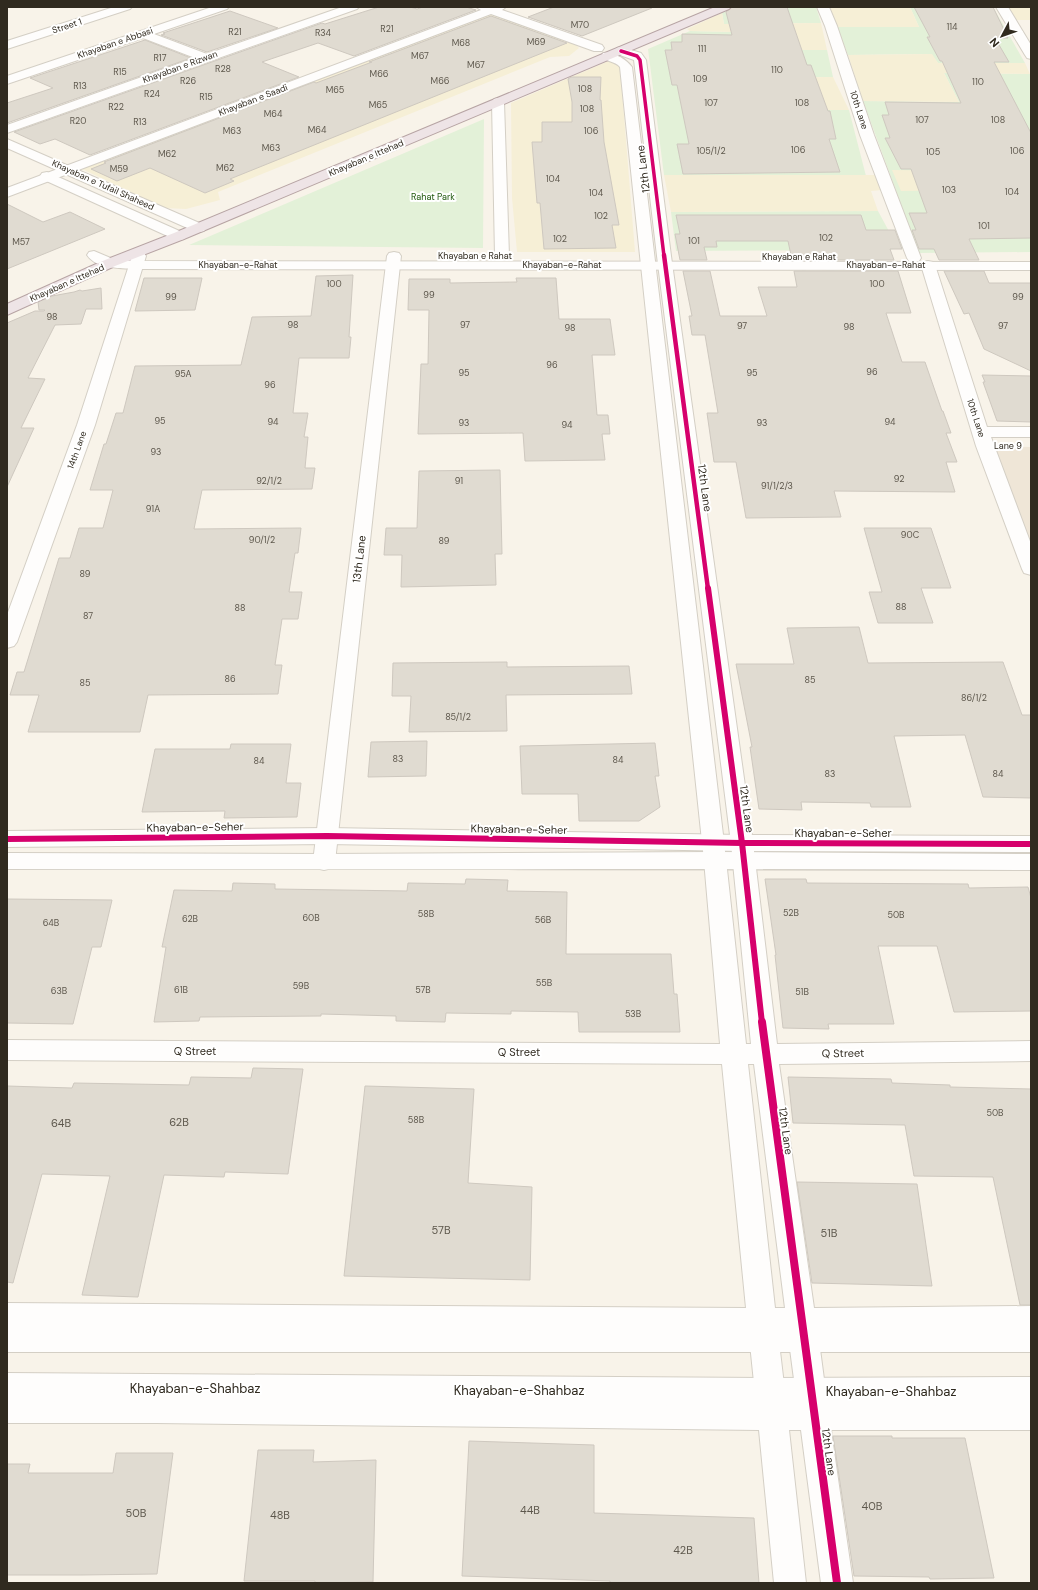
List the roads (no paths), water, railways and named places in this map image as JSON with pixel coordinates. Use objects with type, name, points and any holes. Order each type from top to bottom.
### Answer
[{"type":"main road","name":"Khayaban e Ittehad","points":[[135,259],[178,236],[498,102],[696,7]]},
{"type":"main road","name":"Khayaban e Ittehad","points":[[400,129],[725,7]]},
{"type":"main road","points":[[146,234],[195,214]]},
{"type":"main road","name":"Khayaban e Ittehad","points":[[80,262],[113,248]]},
{"type":"main road","name":"Khayaban e Ittehad","points":[[7,310],[110,263]]},
{"type":"street","name":"Street 1","points":[[7,46],[106,11],[126,7]]},
{"type":"street","name":"Khayaban e Abbasi","points":[[7,80],[223,7]]},
{"type":"street","name":"Khayaban e Rizwan","points":[[7,129],[353,7]]},
{"type":"street","name":"12th Lane","points":[[506,7],[609,50],[626,67],[656,260],[742,852],[765,1054],[837,1583]]},
{"type":"street","name":"10th Lane","points":[[823,7],[831,26],[867,134],[921,261],[983,439],[1031,568]]},
{"type":"street","points":[[1002,7],[1031,54]]},
{"type":"street","name":"12th Lane","points":[[491,8],[609,50]]},
{"type":"street","name":"Khayaban e Saadi","points":[[7,193],[491,8]]},
{"type":"street","points":[[85,10],[106,11]]},
{"type":"street","points":[[143,34],[205,58]]},
{"type":"street","points":[[498,102],[502,256]]},
{"type":"street","name":"Khayaban e Tufail Shaheed","points":[[7,143],[199,228]]},
{"type":"street","name":"Khayaban e Tufail Shaheed","points":[[35,171],[178,236]]},
{"type":"street","points":[[113,248],[135,259]]},
{"type":"street","name":"Khayaban-e-Rahat","points":[[94,255],[110,263],[135,259],[394,261],[656,260],[921,261],[1031,266]]},
{"type":"street","name":"Khayaban e Rahat","points":[[394,261],[502,256],[656,260]]},
{"type":"street","points":[[921,261],[1031,258]]},
{"type":"street","name":"14th Lane","points":[[7,642],[86,425],[135,259]]},
{"type":"street","name":"12th Lane","points":[[656,260],[734,1054],[790,1583]]},
{"type":"street","name":"13th Lane","points":[[324,862],[394,261]]},
{"type":"street","points":[[983,439],[1031,432]]},
{"type":"street","name":"Lane 9","points":[[983,439],[1031,446]]},
{"type":"street","points":[[1011,515],[1031,515]]},
{"type":"street","name":"Khayaban-e-Seher","points":[[7,839],[327,836],[1031,862]]},
{"type":"street","name":"Khayaban-e-Seher","points":[[742,852],[1031,844]]},
{"type":"street","name":"Khayaban-e-Seher","points":[[7,861],[324,862],[714,851]]},
{"type":"street","name":"Q Street","points":[[7,1050],[734,1054],[1031,1051]]},
{"type":"street","points":[[7,1316],[763,1331]]},
{"type":"street","points":[[803,1331],[1031,1319]]},
{"type":"street","points":[[7,1339],[803,1331],[1031,1340]]},
{"type":"street","name":"Khayaban-e-Shahbaz","points":[[7,1386],[772,1404]]},
{"type":"street","name":"Khayaban-e-Shahbaz","points":[[813,1404],[1031,1391]]},
{"type":"street","points":[[7,1409],[813,1404],[1031,1416]]},
{"type":"park label","name":"Rahat Park","points":[[433,197]]}]
